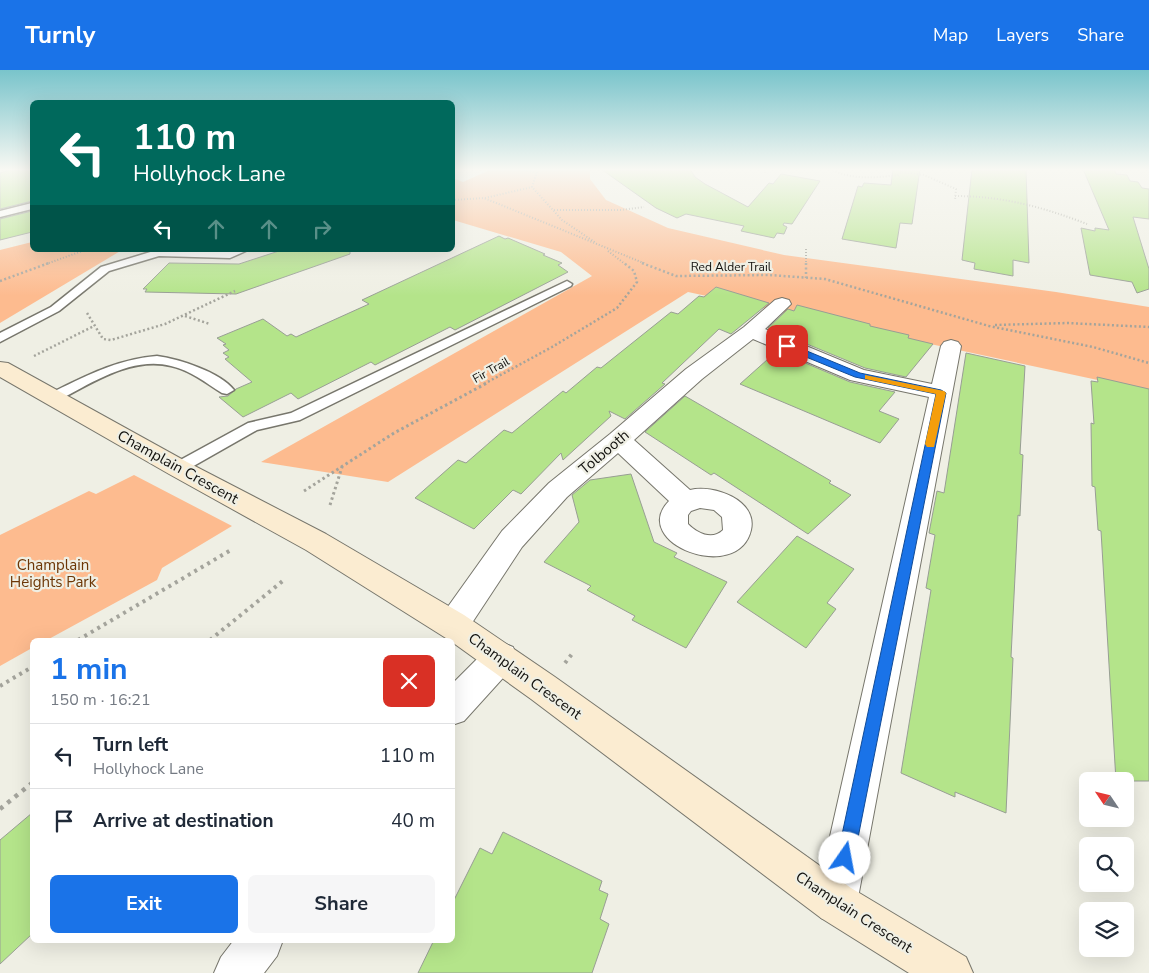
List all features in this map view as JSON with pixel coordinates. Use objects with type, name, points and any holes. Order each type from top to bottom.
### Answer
[{"type":"street","name":"Tolbooth","points":[[453,625],[512,539],[558,490],[619,440],[694,374],[751,332],[782,304]]},
{"type":"street","points":[[751,332],[858,375],[941,393]]},
{"type":"street","points":[[836,903],[951,346]]},
{"type":"street","name":"Champlain Crescent","points":[[0,368],[178,468],[316,542],[453,625],[836,903],[950,973]]},
{"type":"street","points":[[619,440],[684,501]]},
{"type":"street","points":[[455,706],[500,658]]},
{"type":"street","points":[[237,973],[259,943]]},
{"type":"lane","points":[[0,338],[55,309],[105,269],[161,252]]},
{"type":"lane","points":[[180,252],[230,255],[238,252]]},
{"type":"lane","points":[[178,468],[253,426],[295,417],[567,284]]},
{"type":"lane","points":[[54,397],[107,372],[139,362],[169,361],[190,368],[227,390]]},
{"type":"path","name":"Red Alder Trail","points":[[516,211],[676,276],[770,275],[825,279],[989,326],[1093,346],[1149,362]]},
{"type":"path","points":[[554,211],[562,220],[604,248]]},
{"type":"path","points":[[1056,211],[1087,224]]},
{"type":"path","name":"Fir Trail","points":[[304,491],[394,433],[552,347],[617,308],[637,282],[634,271],[604,248]]},
{"type":"path","points":[[806,249],[806,278]]},
{"type":"path","points":[[0,281],[80,252]]},
{"type":"path","points":[[85,310],[103,339],[111,340],[165,324],[235,291]]},
{"type":"path","points":[[184,316],[210,324]]},
{"type":"path","name":"Red Alder Trail","points":[[989,326],[1067,323],[1149,327]]},
{"type":"path","points":[[33,357],[94,326]]},
{"type":"path","points":[[330,505],[342,467]]},
{"type":"path","points":[[81,638],[231,550]]},
{"type":"path","points":[[212,638],[284,580]]},
{"type":"path","points":[[564,663],[572,654]]},
{"type":"path","points":[[0,686],[30,668]]},
{"type":"path","points":[[0,809],[30,785]]},
{"type":"green space","points":[[455,211],[631,211],[668,228],[784,255],[1056,292],[1149,307],[1149,391],[688,292],[388,482],[261,462],[592,276],[561,252],[455,221]]},
{"type":"green space","points":[[30,242],[30,252],[119,252],[0,323],[0,250]]},
{"type":"green space","name":"Champlain Heights Park","points":[[134,475],[232,526],[162,568],[157,580],[51,638],[30,638],[30,649],[0,666],[0,535],[89,491],[96,494]]},
{"type":"building","points":[[663,211],[800,211],[792,224],[784,223],[783,225],[787,227],[784,234],[777,233],[774,238],[741,231],[744,226],[686,214],[677,218]]},
{"type":"building","points":[[850,211],[914,211],[912,224],[900,223],[896,248],[842,239]]},
{"type":"building","points":[[967,211],[1027,211],[1029,263],[1013,260],[1013,276],[974,269],[975,263],[962,260]]},
{"type":"building","points":[[1101,211],[1149,211],[1149,219],[1133,217],[1149,269],[1149,289],[1137,293],[1132,282],[1090,275],[1081,228],[1095,231],[1095,228],[1109,230]]},
{"type":"building","points":[[30,212],[30,232],[0,240],[0,219]]},
{"type":"building","points":[[499,236],[545,254],[543,255],[562,263],[558,265],[568,272],[455,330],[450,327],[375,365],[371,362],[298,399],[291,393],[243,417],[219,397],[228,396],[236,389],[252,382],[225,359],[229,357],[223,353],[229,350],[223,345],[226,344],[217,338],[263,319],[287,336],[291,334],[296,337],[369,304],[362,300]]},
{"type":"building","points":[[276,252],[350,252],[350,254],[236,294],[145,292],[147,289],[143,289],[169,263],[239,264]]},
{"type":"building","points":[[716,287],[769,303],[731,334],[719,329],[662,383],[665,384],[625,419],[609,411],[611,416],[563,460],[561,453],[521,494],[513,490],[474,529],[415,498],[458,460],[466,463],[504,430],[512,433],[563,391],[566,393],[597,367],[601,368],[671,312],[678,314],[699,296],[704,297]]},
{"type":"building","points":[[797,305],[909,335],[908,338],[933,344],[906,377],[865,368],[768,328],[788,309],[794,311]]},
{"type":"building","points":[[777,351],[850,382],[895,392],[879,411],[899,419],[880,443],[740,384]]},
{"type":"building","points":[[966,353],[1025,366],[1020,454],[1023,455],[1011,657],[1013,658],[1006,813],[955,792],[955,797],[901,773],[931,590],[926,588],[935,535],[929,533],[937,491],[944,493]]},
{"type":"building","points":[[1097,377],[1149,389],[1149,781],[1134,781],[1134,772],[1115,772],[1101,531],[1098,530],[1095,487],[1092,486],[1091,423],[1094,424],[1091,381],[1098,382]]},
{"type":"building","points":[[685,396],[831,481],[829,483],[851,495],[808,534],[714,473],[711,475],[645,432]]},
{"type":"building","points":[[631,474],[654,542],[677,553],[674,557],[727,582],[686,648],[632,620],[635,616],[587,590],[591,586],[544,562],[579,522],[572,495],[590,480]]},
{"type":"building","points":[[797,536],[854,569],[827,603],[836,609],[806,648],[737,602]]},
{"type":"building","points":[[30,815],[30,936],[0,964],[0,840]]},
{"type":"building","points":[[503,832],[602,881],[599,890],[608,894],[600,919],[609,924],[592,973],[418,973],[433,943],[455,943],[455,898],[480,848],[492,854]]},
{"type":"slow traffic","points":[[868,377],[941,393],[930,444]]},
{"type":"route","points":[[787,346],[858,375],[941,393],[845,858]]}]
